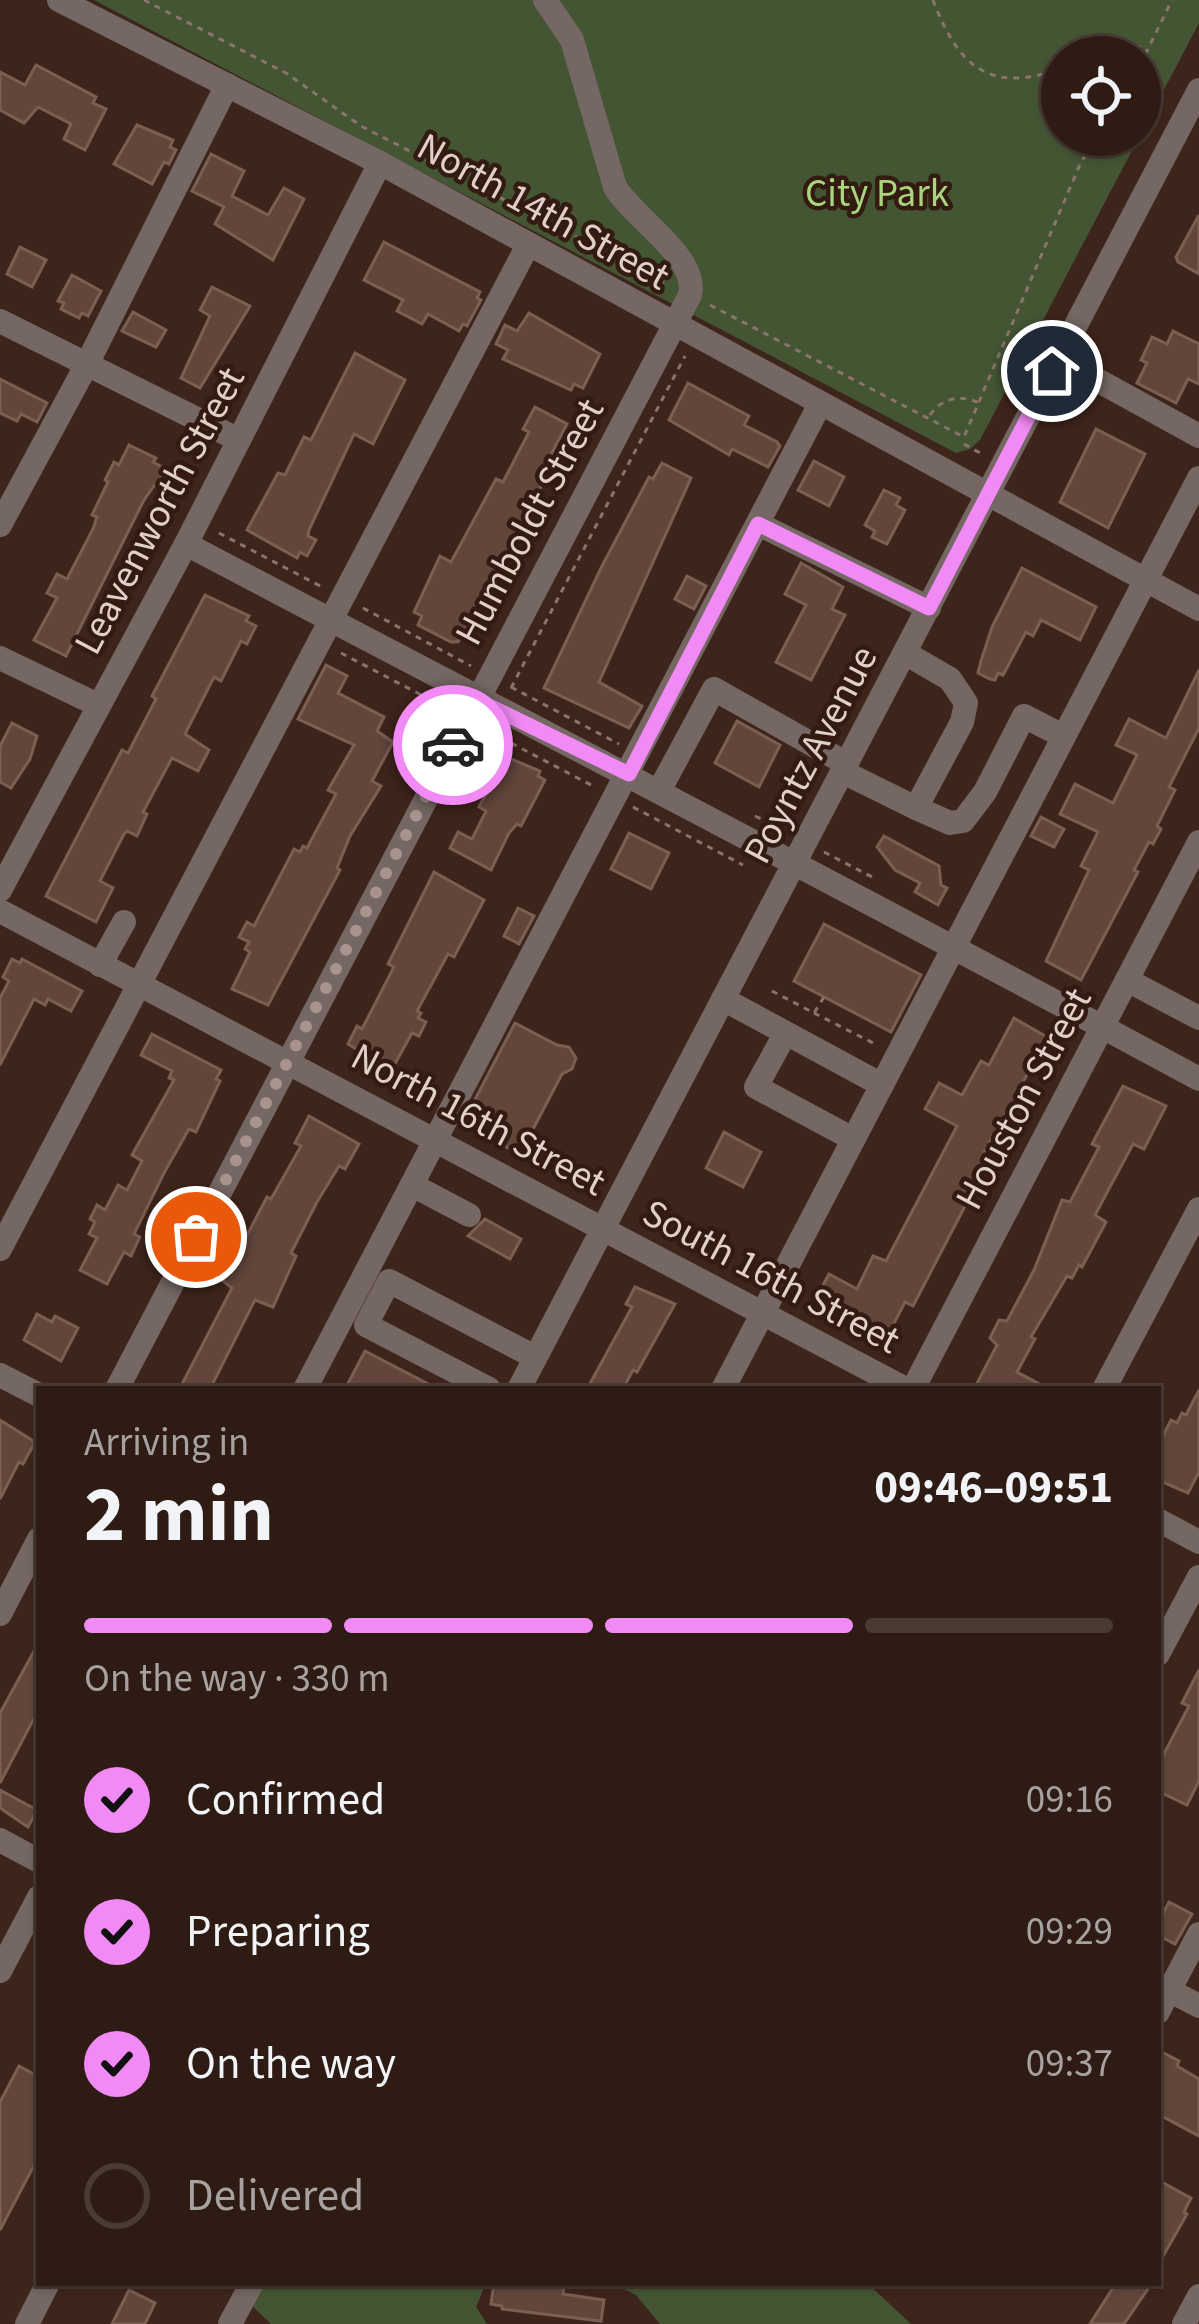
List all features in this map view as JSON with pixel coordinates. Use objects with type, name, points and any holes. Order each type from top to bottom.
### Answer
[{"type":"street","name":"North 14th Street","points":[[59,0],[380,163],[1199,609]]},
{"type":"street","points":[[545,0],[572,40],[615,187],[688,267],[690,295]]},
{"type":"street","points":[[0,525],[227,85]]},
{"type":"street","name":"Poyntz Avenue","points":[[521,1386],[1195,107]]},
{"type":"street","name":"Leavenworth Street","points":[[0,890],[186,544],[380,163]]},
{"type":"street","points":[[0,1249],[528,245]]},
{"type":"street","name":"Humboldt Street","points":[[119,1386],[289,1060],[501,681],[684,332],[690,295]]},
{"type":"street","points":[[0,321],[239,440]]},
{"type":"street","points":[[1059,359],[1199,436]]},
{"type":"street","points":[[307,1386],[820,404]]},
{"type":"street","points":[[725,1386],[1199,478]]},
{"type":"street","points":[[758,524],[929,608]]},
{"type":"street","points":[[186,544],[325,631],[481,710],[634,764],[659,791],[801,852],[954,947],[1199,1078]]},
{"type":"street","points":[[905,653],[950,679],[966,704],[962,722],[916,808]]},
{"type":"street","points":[[0,658],[98,705]]},
{"type":"street","points":[[659,791],[714,689],[950,824],[967,817],[985,792],[1024,716],[1064,736]]},
{"type":"street","name":"Houston Street","points":[[911,1386],[1199,842]]},
{"type":"street","name":"North 16th Street","points":[[0,910],[602,1228]]},
{"type":"street","points":[[100,964],[124,922]]},
{"type":"street","points":[[1126,980],[1199,1018]]},
{"type":"street","points":[[723,999],[882,1085]]},
{"type":"street","points":[[784,1034],[756,1087],[854,1139]]},
{"type":"street","points":[[412,1185],[469,1214]]},
{"type":"street","points":[[1106,1386],[1199,1209]]},
{"type":"street","name":"South 16th Street","points":[[602,1228],[903,1386]]},
{"type":"street","points":[[483,1386],[366,1325],[389,1281],[536,1357]]},
{"type":"street","points":[[0,1375],[36,1393]]},
{"type":"street","points":[[1161,1522],[1199,1542]]},
{"type":"street","points":[[0,1614],[36,1544]]},
{"type":"street","points":[[1161,1648],[1199,1577]]},
{"type":"street","points":[[0,1840],[36,1859]]},
{"type":"street","points":[[0,1971],[36,1903]]},
{"type":"street","points":[[1199,1934],[1162,1996],[1199,2006]]},
{"type":"street","points":[[27,2324],[46,2286]]},
{"type":"street","points":[[230,2324],[250,2286]]},
{"type":"street","points":[[1184,2324],[1199,2296]]},
{"type":"path","points":[[144,0],[286,73],[361,126],[964,437],[1085,156]]},
{"type":"path","points":[[933,0],[952,45],[964,59],[1003,77],[1041,74]]},
{"type":"path","points":[[1155,36],[1172,0]]},
{"type":"path","points":[[481,710],[501,681],[684,332]]},
{"type":"path","points":[[928,418],[943,402],[956,398],[981,403]]},
{"type":"path","points":[[214,530],[501,681],[634,764]]},
{"type":"path","points":[[325,631],[481,710],[616,798],[743,865]]},
{"type":"path","points":[[743,810],[801,852],[841,860]]},
{"type":"path","points":[[772,992],[897,1056]]},
{"type":"path","points":[[814,1013],[824,997]]},
{"type":"green space","name":"City Park","points":[[94,0],[1199,0],[1199,23],[1161,95],[1161,36],[1041,36],[1041,156],[1129,156],[980,440],[956,453]]},
{"type":"green space","points":[[261,2286],[485,2286],[476,2307],[487,2324],[271,2324],[251,2305]]},
{"type":"green space","points":[[618,2286],[870,2286],[911,2324],[660,2324],[636,2295]]},
{"type":"building","points":[[36,65],[96,97],[93,103],[106,109],[85,150],[64,139],[71,124],[38,107],[24,123],[0,110],[0,72],[25,85]]},
{"type":"building","points":[[137,125],[173,140],[170,147],[176,150],[152,184],[114,164]]},
{"type":"building","points":[[211,154],[244,171],[232,196],[268,215],[284,188],[304,199],[273,260],[215,224],[224,207],[192,191]]},
{"type":"building","points":[[1199,215],[1199,274],[1176,257]]},
{"type":"building","points":[[384,242],[480,292],[477,298],[481,300],[467,326],[463,324],[459,331],[428,314],[422,324],[397,311],[403,300],[364,280]]},
{"type":"building","points":[[20,247],[46,260],[32,287],[7,274]]},
{"type":"building","points":[[72,275],[101,291],[88,316],[82,313],[79,318],[61,309],[64,303],[58,301]]},
{"type":"building","points":[[212,287],[250,306],[200,388],[181,378],[210,316],[200,310]]},
{"type":"building","points":[[133,312],[166,330],[156,347],[122,331]]},
{"type":"building","points":[[529,313],[600,354],[583,388],[574,384],[571,390],[503,359],[508,350],[496,344],[505,325],[517,331]]},
{"type":"building","points":[[1173,331],[1199,344],[1199,384],[1188,379],[1176,403],[1137,383],[1152,337],[1167,344]]},
{"type":"building","points":[[355,353],[405,380],[373,444],[354,434],[309,530],[308,536],[316,540],[307,556],[300,552],[297,558],[247,530],[278,473],[285,475],[304,437],[311,440]]},
{"type":"building","points":[[0,379],[47,403],[37,422],[21,414],[17,421],[0,413]]},
{"type":"building","points":[[688,383],[749,416],[744,425],[777,442],[780,446],[768,467],[732,449],[729,455],[669,420]]},
{"type":"building","points":[[535,407],[567,424],[545,466],[550,469],[500,565],[458,642],[451,642],[418,625],[422,616],[414,612],[440,556],[451,562],[496,479],[503,482],[529,432],[523,429]]},
{"type":"building","points":[[1096,429],[1145,454],[1108,528],[1060,502]]},
{"type":"building","points":[[129,445],[156,458],[153,462],[166,469],[144,500],[66,656],[34,640],[57,598],[47,593],[57,574],[67,579],[93,529],[97,517],[92,515],[105,480]]},
{"type":"building","points":[[814,461],[844,477],[829,506],[798,490]]},
{"type":"building","points":[[662,463],[691,478],[599,682],[642,706],[629,728],[544,688],[601,568],[649,477],[653,479]]},
{"type":"building","points":[[884,490],[900,498],[896,505],[905,510],[887,544],[872,537],[875,531],[865,525]]},
{"type":"building","points":[[801,563],[843,587],[832,609],[845,615],[811,680],[776,662],[806,605],[785,594]]},
{"type":"building","points":[[1022,568],[1096,607],[1080,640],[1041,620],[1033,636],[1026,632],[1003,675],[990,679],[978,673],[981,661],[992,627]]},
{"type":"building","points":[[687,576],[706,586],[694,609],[675,599]]},
{"type":"building","points":[[205,595],[249,616],[246,621],[256,626],[247,644],[241,641],[221,681],[214,677],[185,734],[209,750],[198,771],[172,758],[143,812],[147,814],[137,836],[124,834],[100,881],[113,888],[96,922],[46,896],[122,750],[128,753]]},
{"type":"building","points":[[326,665],[347,676],[338,693],[384,717],[377,731],[393,742],[372,781],[381,786],[350,836],[340,870],[268,1005],[232,989],[250,952],[245,949],[249,942],[239,937],[247,922],[254,926],[294,849],[307,848],[336,794],[328,790],[354,745],[298,719]]},
{"type":"building","points":[[1199,670],[1199,728],[1169,787],[1175,790],[1157,826],[1161,829],[1134,870],[1138,872],[1081,980],[1046,961],[1089,870],[1081,866],[1098,832],[1060,814],[1075,784],[1113,803],[1137,755],[1116,745],[1129,719],[1166,738]]},
{"type":"building","points":[[737,721],[780,745],[759,787],[715,763]]},
{"type":"building","points":[[12,723],[37,736],[30,759],[11,788],[0,782],[0,746]]},
{"type":"building","points":[[499,754],[540,771],[538,776],[545,780],[521,826],[517,824],[509,833],[491,870],[450,848],[458,832],[472,839],[486,811],[479,807],[494,779],[489,773]]},
{"type":"building","points":[[1041,817],[1064,829],[1054,847],[1031,836]]},
{"type":"building","points":[[629,833],[669,853],[651,889],[611,869]]},
{"type":"building","points":[[884,836],[939,866],[941,885],[947,888],[938,905],[915,892],[920,883],[895,870],[877,847]]},
{"type":"building","points":[[434,872],[484,900],[454,957],[448,954],[417,1011],[421,1013],[418,1018],[426,1022],[419,1036],[412,1033],[391,1071],[348,1044],[357,1026],[362,1029],[394,967],[388,964]]},
{"type":"building","points":[[518,908],[534,916],[519,944],[504,936]]},
{"type":"building","points":[[824,924],[921,975],[891,1032],[794,981]]},
{"type":"building","points":[[12,959],[20,963],[22,959],[82,991],[71,1011],[48,999],[45,1005],[34,999],[0,1065],[0,998],[9,981],[3,977]]},
{"type":"building","points":[[1014,1018],[1047,1037],[1021,1086],[1027,1089],[1017,1109],[1009,1107],[981,1158],[988,1162],[913,1306],[905,1302],[888,1335],[816,1298],[829,1274],[857,1289],[873,1256],[886,1261],[957,1126],[925,1109],[939,1083],[962,1095],[981,1061],[989,1065]]},
{"type":"building","points":[[515,1023],[569,1047],[576,1058],[572,1069],[562,1074],[520,1154],[488,1137],[495,1124],[469,1111]]},
{"type":"building","points":[[152,1034],[221,1070],[216,1079],[220,1081],[196,1132],[189,1129],[164,1173],[134,1234],[140,1237],[131,1256],[124,1252],[107,1284],[80,1270],[97,1238],[89,1234],[95,1222],[90,1219],[97,1205],[105,1210],[118,1185],[127,1190],[142,1161],[132,1155],[174,1080],[169,1078],[172,1071],[141,1055]]},
{"type":"building","points":[[1123,1086],[1166,1106],[1144,1149],[1133,1144],[1095,1215],[1106,1222],[1082,1267],[1072,1278],[1067,1276],[1031,1337],[1035,1339],[1017,1372],[1043,1386],[976,1386],[997,1345],[990,1338],[999,1320],[1007,1321],[1062,1200],[1070,1202],[1099,1147],[1092,1144]]},
{"type":"building","points":[[309,1116],[359,1144],[317,1202],[291,1253],[296,1256],[273,1307],[255,1300],[212,1386],[186,1386],[182,1384],[232,1288],[223,1281],[267,1197],[271,1199],[301,1146],[295,1143]]},
{"type":"building","points":[[724,1132],[761,1152],[743,1187],[706,1168]]},
{"type":"building","points":[[485,1219],[521,1239],[510,1259],[468,1236]]},
{"type":"building","points":[[635,1287],[675,1304],[625,1386],[589,1386],[632,1307],[626,1304]]},
{"type":"building","points":[[37,1314],[52,1322],[55,1316],[78,1328],[61,1361],[24,1340]]},
{"type":"building","points":[[365,1351],[432,1386],[347,1386]]},
{"type":"building","points":[[1199,1390],[1199,1472],[1188,1493],[1161,1481],[1161,1439],[1171,1420],[1177,1423],[1182,1413],[1186,1415]]},
{"type":"building","points":[[0,1420],[35,1442],[0,1499]]},
{"type":"building","points":[[36,1647],[36,1715],[0,1783],[0,1713]]},
{"type":"building","points":[[1199,1670],[1199,1781],[1187,1805],[1161,1792],[1161,1759],[1189,1706],[1182,1703]]},
{"type":"building","points":[[0,1790],[36,1812],[28,1827],[0,1808]]},
{"type":"building","points":[[1169,1902],[1192,1914],[1175,1944],[1161,1937],[1161,1917]]},
{"type":"building","points":[[1161,2052],[1199,2079],[1199,2136],[1161,2116]]},
{"type":"building","points":[[19,2066],[36,2075],[36,2162],[0,2230],[0,2102]]},
{"type":"building","points":[[1161,2182],[1191,2198],[1161,2260]]},
{"type":"building","points":[[494,2286],[564,2286],[563,2294],[604,2300],[601,2321],[491,2304]]},
{"type":"building","points":[[1114,2286],[1150,2286],[1124,2324],[1090,2324]]},
{"type":"building","points":[[129,2290],[155,2303],[145,2324],[112,2324]]},
{"type":"way so far","points":[[196,1237],[453,745]]},
{"type":"route","points":[[453,745],[477,700],[629,774],[758,524],[929,608],[1052,371]]}]
